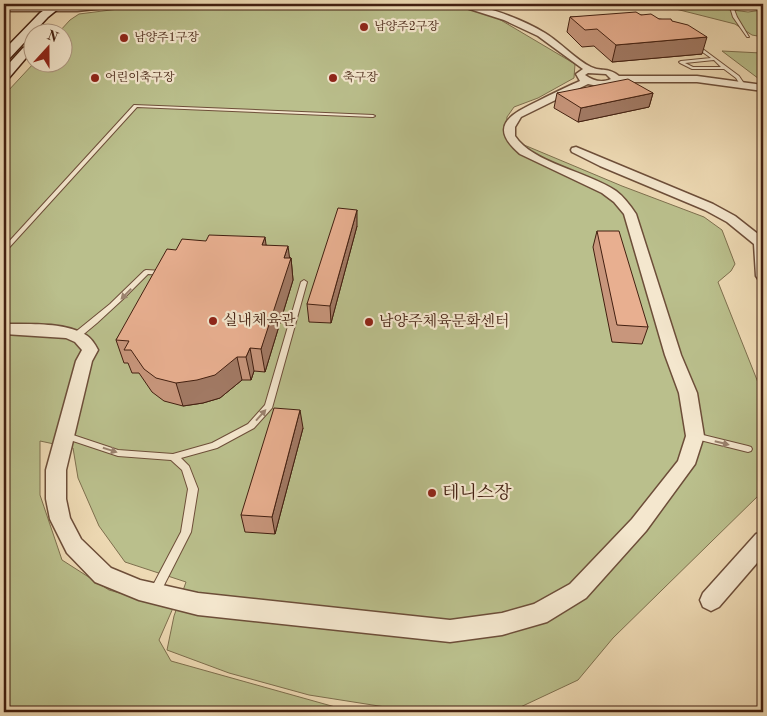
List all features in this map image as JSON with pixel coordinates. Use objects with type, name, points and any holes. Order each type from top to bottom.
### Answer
[{"type":"street","points":[[4,9],[115,4]]},
{"type":"street","points":[[458,4],[507,18],[541,34],[589,76],[608,84],[616,81],[617,78],[697,79],[763,88]]},
{"type":"street","points":[[54,21],[63,6]]},
{"type":"street","points":[[4,57],[63,6]]},
{"type":"street","points":[[4,76],[22,55]]},
{"type":"street","points":[[4,328],[57,332],[76,336],[85,342],[90,350],[84,361],[56,470],[56,499],[60,519],[74,546],[104,575],[139,590],[198,604],[450,631],[502,624],[539,614],[578,591],[638,525],[686,464],[696,436],[688,393],[674,355],[630,214],[619,198],[601,186],[526,152],[515,144],[510,136],[510,124],[517,115],[589,76]]},
{"type":"street","points":[[576,150],[604,164],[709,207],[731,219],[761,243],[760,253],[763,276]]},
{"type":"street","points":[[710,600],[763,541]]},
{"type":"lane","points":[[730,4],[735,17],[748,36]]},
{"type":"lane","points":[[692,43],[738,77],[743,85]]},
{"type":"lane","points":[[715,60],[681,62],[692,68],[725,68]]},
{"type":"lane","points":[[4,250],[136,106],[372,116]]},
{"type":"lane","points":[[76,336],[104,315],[146,272],[165,273]]},
{"type":"lane","points":[[64,435],[118,453],[173,457],[214,446],[251,426],[269,406],[304,282]]},
{"type":"lane","points":[[696,436],[748,449]]},
{"type":"lane","points":[[154,593],[186,532],[193,489],[186,468],[173,457]]},
{"type":"green space","name":"남양주체육문화센터","points":[[158,4],[440,4],[476,11],[499,19],[575,64],[574,78],[538,98],[514,107],[507,117],[505,137],[622,186],[704,217],[722,230],[735,264],[731,271],[718,282],[763,395],[763,485],[759,495],[613,638],[578,680],[512,711],[417,712],[309,695],[229,673],[167,650],[174,616],[186,582],[125,562],[99,526],[78,478],[73,448],[40,441],[40,495],[62,560],[109,590],[173,608],[159,640],[171,661],[353,712],[4,712],[4,99],[7,92],[26,72],[72,72],[72,22],[68,22],[79,14]]},
{"type":"green space","points":[[656,4],[722,4],[724,9],[748,12],[763,10],[763,37],[752,35],[735,24]]},
{"type":"green space","points":[[763,47],[763,82],[722,51],[761,53]]},
{"type":"building","points":[[636,12],[641,15],[651,14],[659,19],[671,19],[672,21],[688,25],[707,37],[616,45],[597,29],[585,30],[570,17]]},
{"type":"building","points":[[628,79],[653,93],[581,108],[557,93]]},
{"type":"building","points":[[338,208],[357,210],[330,306],[307,304]]},
{"type":"building","points":[[597,231],[619,231],[648,327],[617,325]]},
{"type":"building","name":"실내체육관","points":[[209,235],[265,237],[262,245],[288,246],[284,258],[291,258],[261,349],[250,348],[246,357],[237,357],[215,375],[197,380],[176,383],[156,378],[144,369],[131,350],[124,350],[129,341],[116,340],[167,249],[176,250],[182,239],[206,241]]},
{"type":"building","points":[[274,408],[300,410],[272,517],[241,515]]},
{"type":"place","name":"남양주2구장","points":[[364,27]]},
{"type":"place","name":"남양주1구장","points":[[124,38]]},
{"type":"place","name":"어린이축구장","points":[[95,78]]},
{"type":"place","name":"축구장","points":[[333,78]]},
{"type":"place","name":"실내체육관","points":[[213,321]]},
{"type":"place","name":"남양주체육문화센터","points":[[369,322]]},
{"type":"place","name":"테니스장","points":[[432,493]]}]
